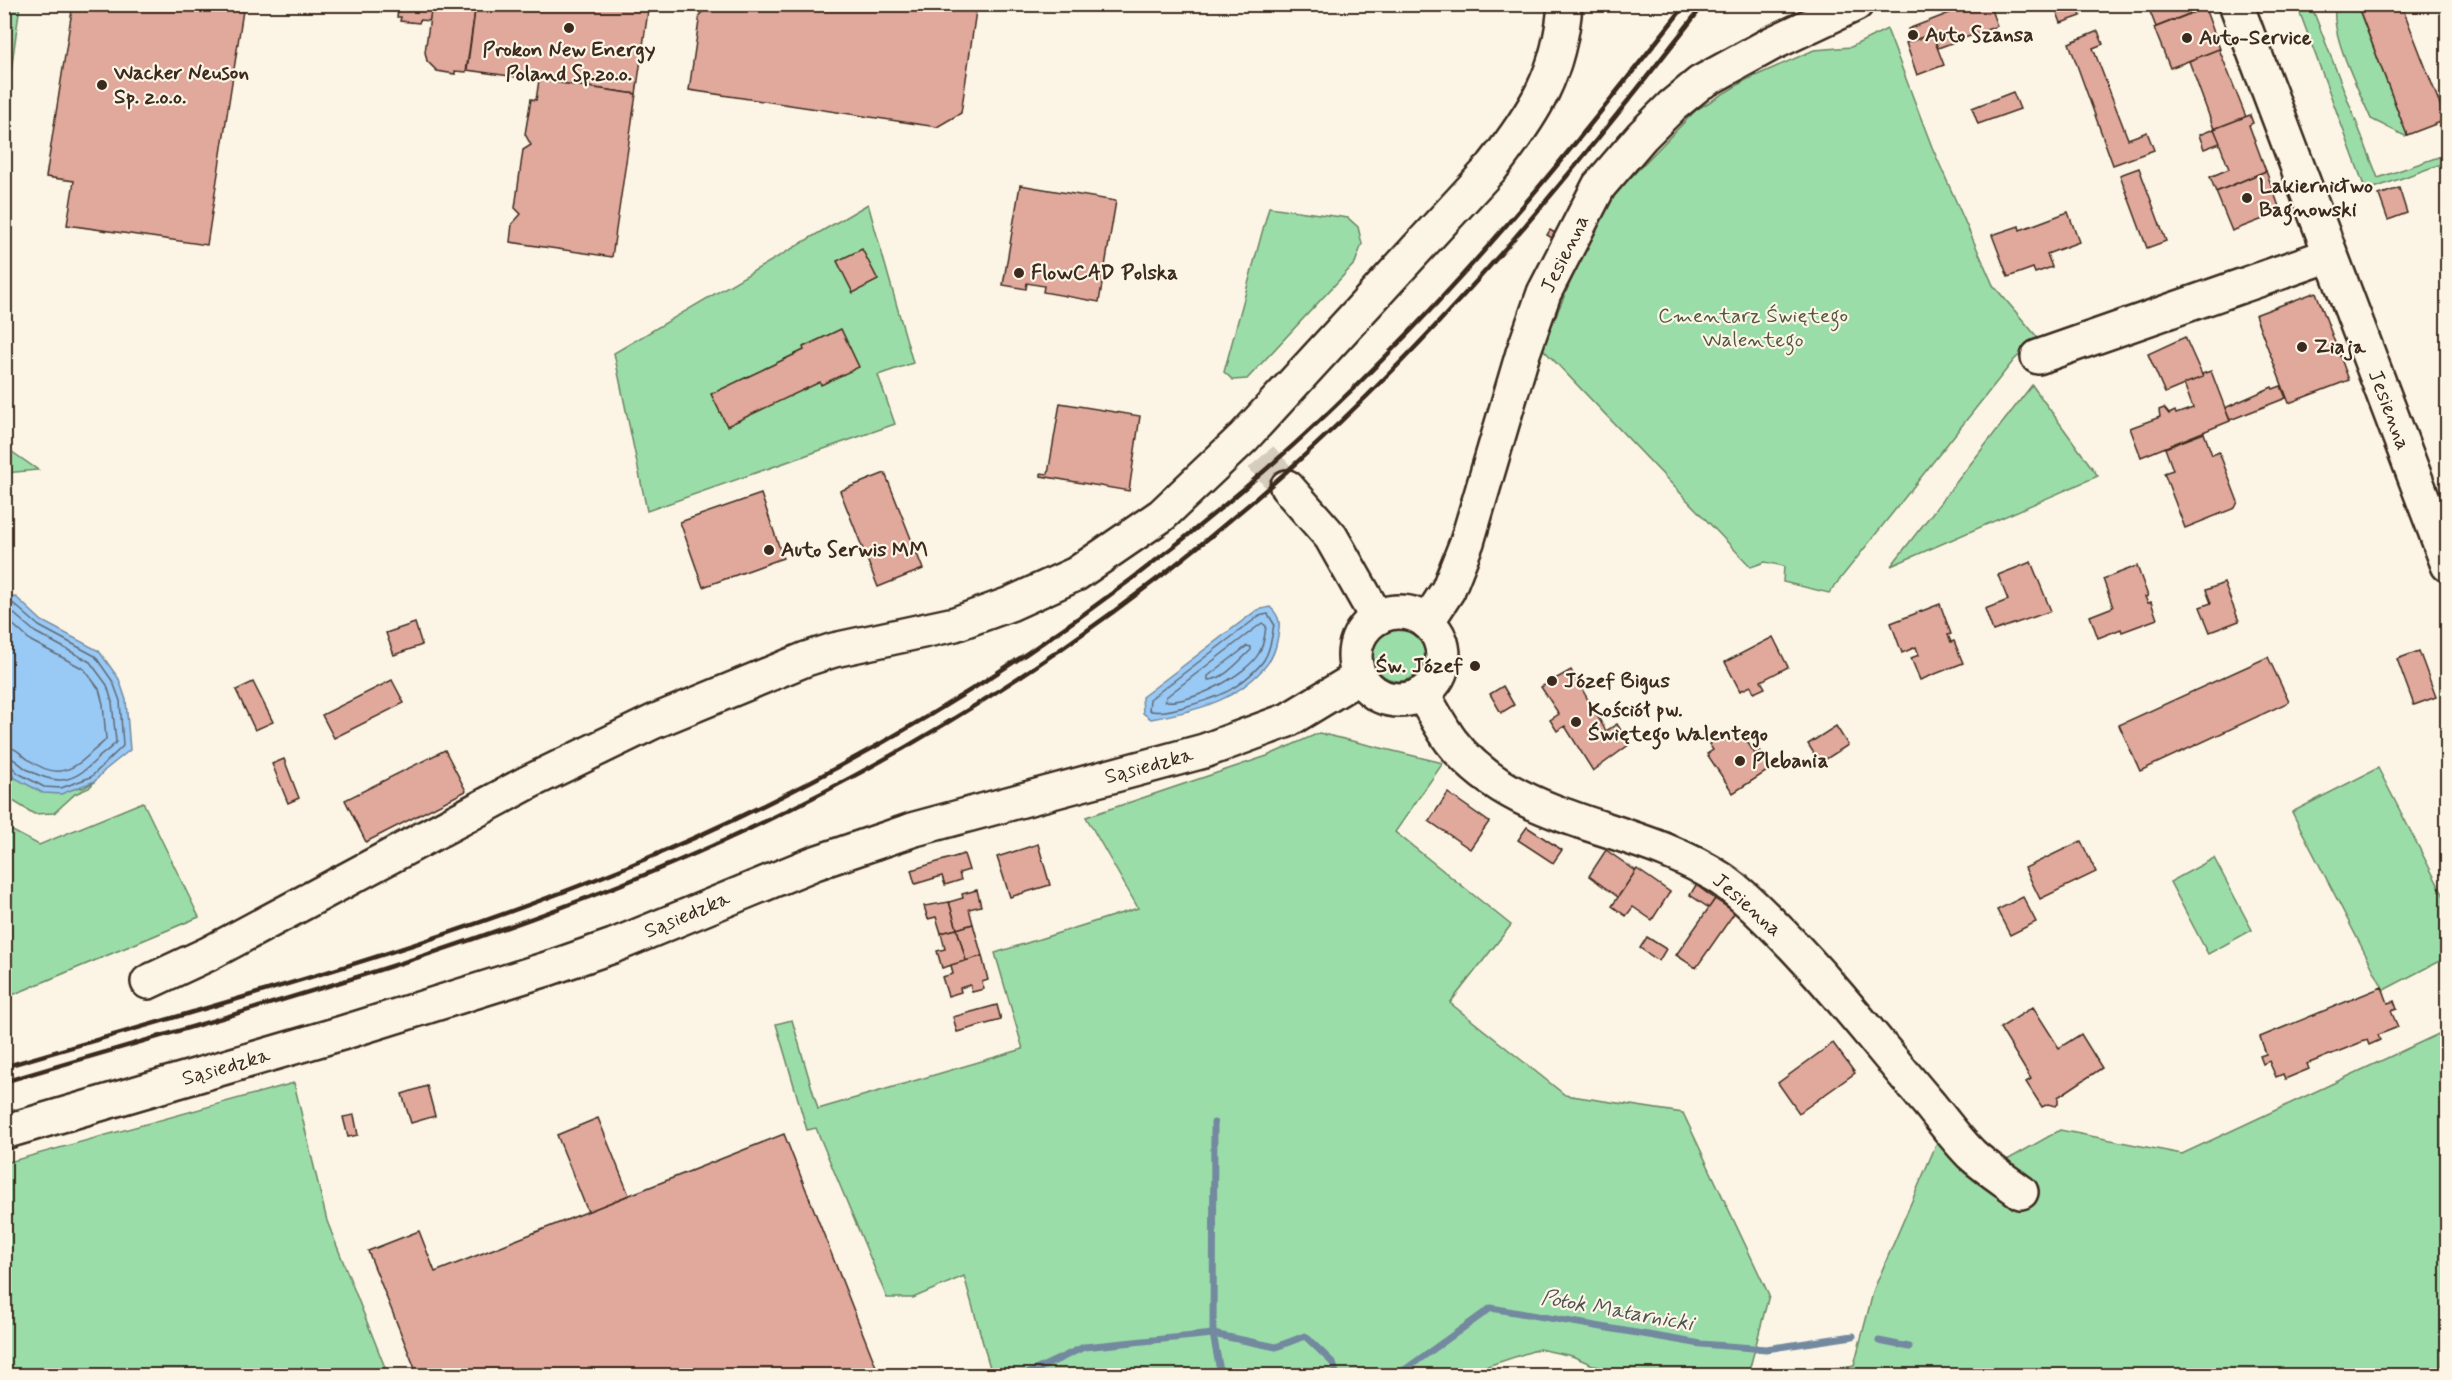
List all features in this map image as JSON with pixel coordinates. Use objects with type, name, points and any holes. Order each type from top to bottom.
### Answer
[{"type":"street","points":[[148,982],[208,954],[529,782],[653,722],[806,659],[834,650],[955,624],[1010,604],[1076,574],[1162,515],[1253,447],[1493,166],[1540,99],[1563,36],[1565,4]]},
{"type":"street","name":"Jesienna","points":[[1427,622],[1448,590],[1467,542],[1523,353],[1544,293],[1599,186],[1642,136],[1672,106],[1700,83],[1771,45],[1856,4]]},
{"type":"street","name":"Jesienna","points":[[2236,4],[2448,565]]},
{"type":"street","points":[[2038,357],[2330,255]]},
{"type":"street","points":[[1287,487],[1331,537],[1377,618]]},
{"type":"street","points":[[1393,612],[1402,612],[1427,622],[1436,632],[1442,645],[1443,659],[1440,673],[1433,685],[1422,694],[1409,700],[1387,699],[1368,688],[1359,677],[1355,664],[1356,644],[1366,626],[1377,618],[1393,612]]},
{"type":"street","name":"Sąsiedzka","points":[[4,1132],[342,1033],[550,968],[613,946],[815,862],[915,829],[1204,751],[1288,720],[1359,677]]},
{"type":"street","name":"Jesienna","points":[[1422,694],[1458,749],[1488,776],[1513,794],[1547,810],[1640,839],[1703,868],[1723,880],[1762,914],[1822,975],[1971,1154],[2021,1192]]},
{"type":"green space","points":[[4,5],[20,5],[5,116]]},
{"type":"green space","points":[[2297,5],[2311,5],[2378,178],[2447,154],[2447,162],[2366,191]]},
{"type":"green space","points":[[2336,5],[2357,5],[2407,135],[2371,119],[2341,46],[2335,17]]},
{"type":"green space","name":"Cmentarz Świętego Walentego","points":[[1887,29],[1932,147],[1993,285],[2038,338],[2014,360],[1829,593],[1783,582],[1784,566],[1765,562],[1751,567],[1542,348],[1603,206],[1696,110],[1746,80],[1814,50],[1851,47]]},
{"type":"green space","points":[[868,204],[913,363],[878,375],[895,424],[647,511],[614,353]]},
{"type":"green space","points":[[1269,207],[1348,218],[1358,227],[1362,244],[1355,263],[1247,379],[1233,380],[1224,372]]},
{"type":"green space","points":[[2032,385],[2098,476],[1891,566]]},
{"type":"green space","points":[[5,447],[38,470],[5,473]]},
{"type":"green space","points":[[1399,629],[1409,631],[1417,637],[1423,645],[1425,655],[1423,665],[1417,673],[1409,679],[1399,681],[1389,679],[1381,673],[1375,665],[1373,655],[1375,645],[1381,637],[1389,631]]},
{"type":"green space","points":[[1319,733],[1443,763],[1395,832],[1511,925],[1450,1003],[1565,1095],[1683,1113],[1769,1295],[1748,1375],[1616,1375],[1572,1356],[1539,1349],[1457,1376],[992,1375],[964,1276],[913,1298],[887,1298],[816,1128],[807,1130],[776,1024],[792,1020],[818,1109],[1023,1049],[995,953],[1138,908],[1086,817],[1267,756]]},
{"type":"green space","points":[[4,767],[15,778],[83,788],[95,781],[89,788],[75,794],[54,813],[34,814],[5,796]]},
{"type":"green space","points":[[2378,768],[2447,902],[2447,957],[2384,990],[2292,812]]},
{"type":"green space","points":[[143,802],[199,917],[5,998],[5,827],[39,845]]},
{"type":"green space","points":[[2214,858],[2252,930],[2208,954],[2170,882]]},
{"type":"green space","points":[[2447,1030],[2447,1375],[1792,1376],[1854,1365],[1874,1289],[1939,1138],[2000,1164],[2060,1130],[2182,1154]]},
{"type":"green space","points":[[294,1083],[327,1221],[388,1375],[5,1375],[5,1163]]},
{"type":"water","points":[[16,597],[42,621],[99,651],[119,679],[126,700],[130,750],[95,781],[61,794],[43,793],[15,778],[5,767],[5,598]]},
{"type":"water","points":[[1270,607],[1277,615],[1279,623],[1276,647],[1269,662],[1253,679],[1230,695],[1205,706],[1151,719],[1143,713],[1142,697],[1257,610]]},
{"type":"building","points":[[73,4],[244,4],[207,245],[67,225],[74,181],[46,177]]},
{"type":"building","points":[[399,4],[432,4],[430,21],[420,20],[419,23],[400,21],[401,17],[397,17]]},
{"type":"building","points":[[432,4],[476,4],[466,72],[455,71],[455,74],[437,71],[427,61],[425,52]]},
{"type":"building","points":[[476,4],[649,4],[636,94],[467,70]]},
{"type":"building","points":[[713,4],[977,4],[961,113],[937,127],[689,90],[700,14]]},
{"type":"building","points":[[1973,4],[1989,4],[1997,26],[1938,48],[1932,34],[1912,41],[1908,29]]},
{"type":"building","points":[[2054,4],[2077,4],[2081,16],[2061,23]]},
{"type":"building","points":[[2147,4],[2202,4],[2204,8],[2156,27]]},
{"type":"building","points":[[2357,4],[2401,4],[2446,120],[2407,135]]},
{"type":"building","name":"Auto-Service","points":[[2205,8],[2220,49],[2170,68],[2154,28]]},
{"type":"building","points":[[2098,31],[2103,44],[2093,48],[2128,139],[2147,132],[2154,150],[2113,165],[2069,43]]},
{"type":"building","points":[[1932,34],[1944,65],[1917,75],[1906,43]]},
{"type":"building","points":[[2219,49],[2246,117],[2214,129],[2189,61]]},
{"type":"building","points":[[539,80],[636,94],[612,257],[510,242],[512,224],[521,214],[515,208],[523,150],[531,145],[525,134],[531,99],[536,100]]},
{"type":"building","points":[[2013,92],[2020,109],[1978,124],[1972,108]]},
{"type":"building","points":[[2250,115],[2253,123],[2249,125],[2266,171],[2216,192],[2210,177],[2229,169],[2214,129]]},
{"type":"building","points":[[2214,129],[2220,143],[2204,149],[2199,135]]},
{"type":"building","points":[[2139,168],[2166,241],[2147,248],[2120,175]]},
{"type":"building","name":"Lakiernictwo Bagnowski","points":[[2266,171],[2281,212],[2232,231],[2216,192]]},
{"type":"building","points":[[1020,185],[1116,201],[1099,302],[1043,292],[1044,286],[1027,283],[1026,289],[1003,285]]},
{"type":"building","points":[[2399,188],[2407,213],[2388,220],[2379,195]]},
{"type":"building","points":[[2068,212],[2079,242],[2047,254],[2052,267],[2035,273],[2033,268],[2008,277],[1992,235],[2019,226],[2020,230]]},
{"type":"building","points":[[1550,230],[1555,233],[1552,238],[1547,235]]},
{"type":"building","points":[[862,249],[878,280],[853,293],[837,261]]},
{"type":"building","name":"Ziaja","points":[[2316,292],[2349,380],[2289,403],[2255,315]]},
{"type":"building","points":[[841,329],[859,367],[821,385],[820,382],[727,426],[711,394],[804,350],[803,347]]},
{"type":"building","points":[[2185,337],[2203,377],[2165,393],[2148,354]]},
{"type":"building","points":[[2211,371],[2230,421],[2141,457],[2130,428],[2160,417],[2159,410],[2164,408],[2169,414],[2175,411],[2176,414],[2193,408],[2184,384],[2203,377],[2202,374]]},
{"type":"building","points":[[2281,386],[2286,398],[2230,420],[2225,408],[2272,387],[2273,389]]},
{"type":"building","points":[[1060,403],[1140,416],[1129,491],[1041,476],[1041,473],[1048,474]]},
{"type":"building","points":[[2204,433],[2212,455],[2219,452],[2238,502],[2235,508],[2185,528],[2164,473],[2173,470],[2165,448]]},
{"type":"building","points":[[885,473],[923,569],[878,587],[840,491]]},
{"type":"building","points":[[761,494],[783,558],[703,587],[680,522]]},
{"type":"building","points":[[2031,562],[2051,611],[1993,631],[1985,609],[2008,600],[1998,575]]},
{"type":"building","points":[[2137,566],[2148,596],[2145,597],[2148,603],[2151,602],[2157,619],[2098,638],[2090,616],[2113,607],[2103,579]]},
{"type":"building","points":[[2224,583],[2239,621],[2210,632],[2200,607],[2211,603],[2206,590]]},
{"type":"building","points":[[1940,604],[1951,634],[1948,635],[1951,642],[1954,641],[1963,663],[1920,680],[1911,658],[1919,655],[1916,647],[1902,653],[1891,623]]},
{"type":"building","points":[[415,623],[422,645],[394,655],[386,633]]},
{"type":"building","points":[[1773,637],[1788,667],[1761,681],[1765,688],[1754,693],[1751,686],[1740,691],[1725,662]]},
{"type":"building","points":[[2419,651],[2436,697],[2414,705],[2397,659]]},
{"type":"building","points":[[2268,657],[2289,702],[2140,771],[2119,725]]},
{"type":"building","name":"Kościół pw. Świętego Walentego","points":[[1571,670],[1606,731],[1617,724],[1630,744],[1593,771],[1565,726],[1557,731],[1550,720],[1559,714],[1541,687]]},
{"type":"building","points":[[392,680],[404,703],[334,738],[322,715]]},
{"type":"building","points":[[253,682],[273,722],[255,730],[236,690]]},
{"type":"building","points":[[1503,686],[1514,705],[1501,713],[1490,694]]},
{"type":"building","points":[[1836,726],[1848,745],[1820,763],[1808,744]]},
{"type":"building","name":"Plebania","points":[[1729,732],[1732,738],[1741,732],[1755,754],[1760,750],[1772,768],[1733,793],[1707,754],[1713,750],[1709,744]]},
{"type":"building","points":[[445,750],[466,791],[366,842],[345,800]]},
{"type":"building","points":[[284,759],[299,798],[288,803],[272,764]]},
{"type":"building","points":[[1448,793],[1489,822],[1470,849],[1429,821]]},
{"type":"building","points":[[1527,827],[1562,850],[1553,863],[1518,840]]},
{"type":"building","points":[[2081,841],[2096,872],[2040,899],[2025,868]]},
{"type":"building","points":[[1038,844],[1050,885],[1010,897],[997,857]]},
{"type":"building","points":[[1606,850],[1636,871],[1618,897],[1589,876]]},
{"type":"building","points":[[964,854],[969,870],[959,873],[961,880],[945,885],[942,876],[915,884],[911,870]]},
{"type":"building","points":[[1637,869],[1670,892],[1652,920],[1633,907],[1626,916],[1612,906]]},
{"type":"building","points":[[1696,885],[1715,899],[1709,908],[1690,895]]},
{"type":"building","points":[[977,890],[981,906],[969,909],[973,924],[957,929],[949,902],[963,898],[962,894]]},
{"type":"building","points":[[2023,897],[2036,922],[2010,935],[1997,910]]},
{"type":"building","points":[[1715,899],[1735,912],[1696,968],[1676,955]]},
{"type":"building","points":[[949,902],[957,929],[941,933],[936,917],[928,919],[924,906]]},
{"type":"building","points":[[973,924],[982,956],[966,961],[957,929]]},
{"type":"building","points":[[957,929],[966,961],[942,968],[937,951],[945,949],[941,933]]},
{"type":"building","points":[[1647,937],[1666,949],[1659,961],[1640,948]]},
{"type":"building","points":[[982,956],[988,980],[982,982],[984,989],[972,992],[970,985],[960,988],[961,992],[948,996],[942,977],[953,974],[951,965]]},
{"type":"building","points":[[2382,987],[2388,1003],[2394,1001],[2397,1009],[2391,1011],[2398,1027],[2378,1035],[2380,1040],[2369,1045],[2367,1040],[2307,1064],[2309,1069],[2285,1079],[2283,1074],[2276,1077],[2269,1061],[2263,1064],[2260,1056],[2266,1054],[2260,1037]]},
{"type":"building","points":[[997,1005],[1001,1020],[957,1032],[953,1017]]},
{"type":"building","points":[[2033,1007],[2059,1048],[2081,1034],[2102,1068],[2058,1097],[2058,1104],[2055,1106],[2048,1104],[2042,1107],[2026,1082],[2031,1079],[2000,1028]]},
{"type":"building","points":[[1833,1043],[1855,1073],[1799,1113],[1778,1083]]},
{"type":"building","points":[[427,1086],[435,1116],[411,1123],[402,1094]]},
{"type":"building","points":[[354,1115],[358,1135],[348,1137],[343,1117]]},
{"type":"building","points":[[598,1118],[629,1195],[588,1212],[557,1135]]},
{"type":"building","points":[[784,1134],[877,1369],[860,1376],[418,1376],[368,1251],[419,1231],[435,1272]]},
{"type":"waterway","points":[[1214,1123],[1213,1334],[1221,1376]]},
{"type":"waterway","name":"Potok Matarnicki","points":[[1396,1376],[1491,1308],[1701,1344],[1766,1349],[1853,1336]]},
{"type":"waterway","name":"Potok Matarnicki","points":[[1023,1376],[1084,1347],[1213,1334],[1276,1347],[1305,1336],[1333,1363],[1337,1376]]},
{"type":"waterway","name":"Potok Matarnicki","points":[[1879,1341],[1909,1347]]},
{"type":"tunnel","points":[[1261,457],[1287,487]]},
{"type":"railway","points":[[4,1067],[314,976],[544,899],[619,870],[726,823],[830,771],[931,714],[1029,652],[1124,585],[1216,513],[1303,436],[1387,355],[1466,271],[1578,139],[1686,4]]},
{"type":"railway","points":[[4,1082],[367,974],[457,945],[634,879],[721,842],[809,799],[896,753],[981,702],[1063,648],[1143,590],[1220,529],[1295,464],[1366,397],[1499,256],[1583,157],[1704,4]]},
{"type":"place","name":"Prokon New Energy Poland Sp.zo.o.","points":[[569,28]]},
{"type":"place","name":"Auto Szansa","points":[[1913,35]]},
{"type":"place","name":"Auto-Service","points":[[2187,38]]},
{"type":"place","name":"Wacker Neuson Sp. z.o.o.","points":[[102,85]]},
{"type":"place","name":"Lakiernictwo Bagnowski","points":[[2247,198]]},
{"type":"place","name":"FlowCAD Polska","points":[[1019,273]]},
{"type":"place","name":"Ziaja","points":[[2302,347]]},
{"type":"place","name":"Auto Serwis MM","points":[[769,550]]},
{"type":"place","name":"Św. Józef","points":[[1475,666]]},
{"type":"place","name":"Józef Bigus","points":[[1552,681]]},
{"type":"place","name":"Kościół pw. Świętego Walentego","points":[[1576,722]]},
{"type":"place","name":"Plebania","points":[[1740,761]]}]
